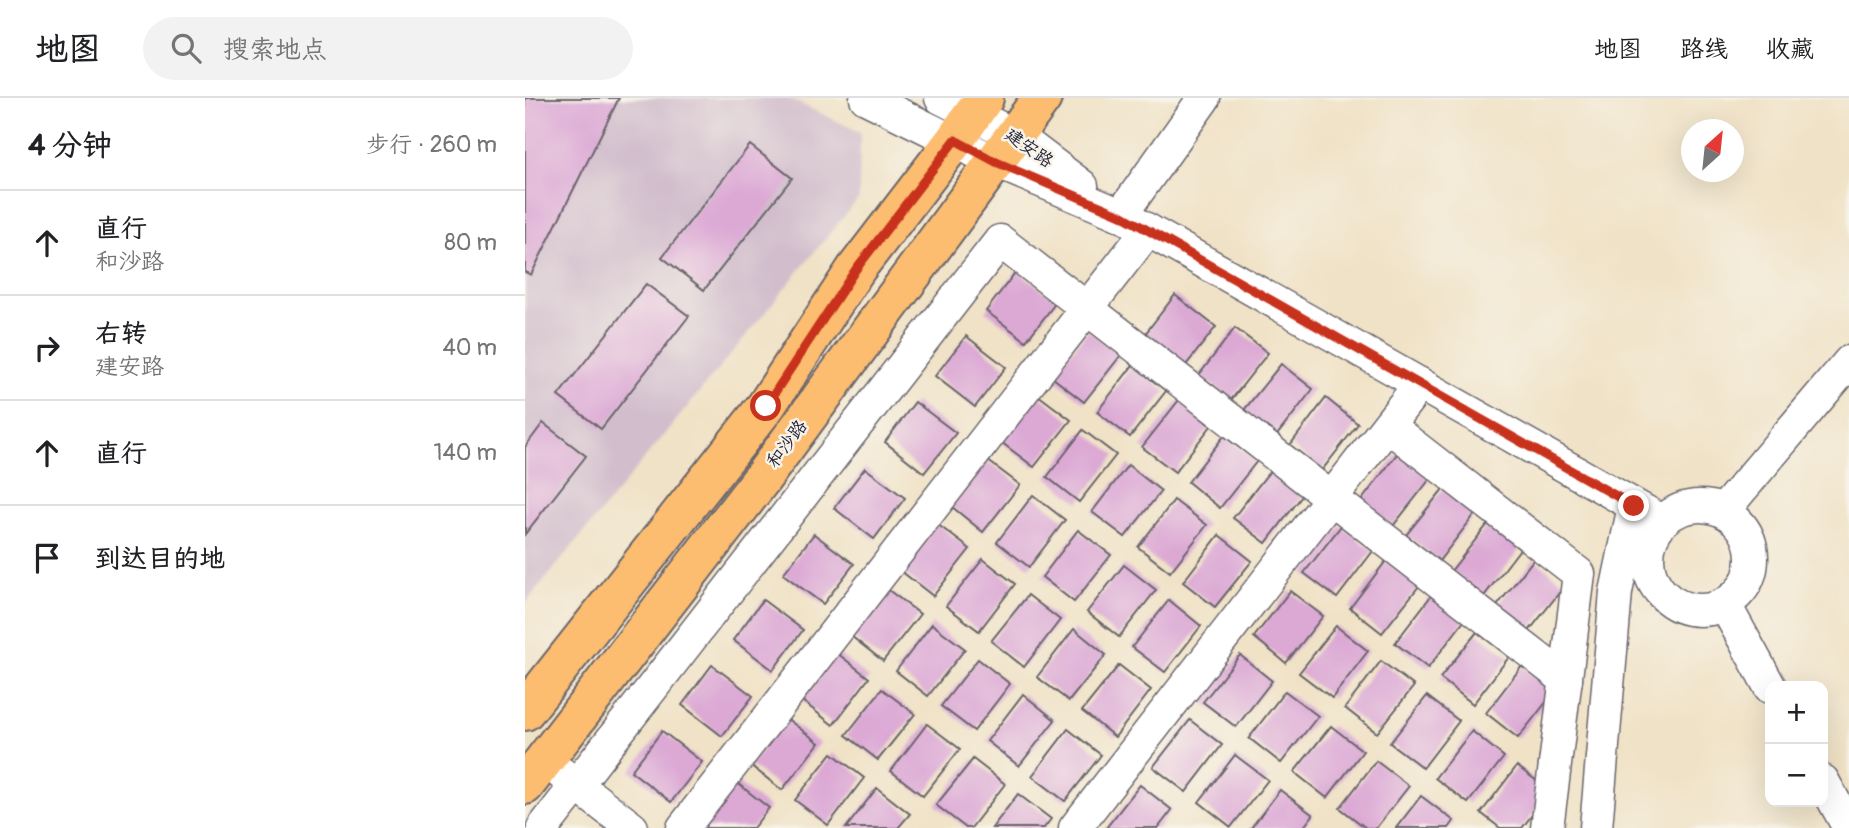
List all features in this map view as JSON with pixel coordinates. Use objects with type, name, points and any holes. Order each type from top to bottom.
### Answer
[{"type":"main road","name":"和沙路","points":[[535,773],[768,470],[1042,98]]},
{"type":"main road","points":[[525,711],[766,406],[963,112]]},
{"type":"street","name":"建安路","points":[[866,98],[963,112],[1006,149],[1662,522]]},
{"type":"street","points":[[683,828],[1087,309],[1204,98]]},
{"type":"street","points":[[543,828],[1000,241],[1566,680]]},
{"type":"street","points":[[1723,512],[1849,362]]},
{"type":"street","points":[[1075,828],[1420,384]]},
{"type":"street","points":[[1388,426],[1579,574],[1547,828]]},
{"type":"street","points":[[1596,828],[1616,592],[1634,506]]},
{"type":"street","points":[[1707,506],[1723,512],[1738,522],[1748,536],[1752,553],[1747,582],[1737,596],[1725,605],[1707,611],[1685,609],[1668,600],[1654,584],[1648,555],[1652,538],[1662,522],[1679,510],[1707,506]]},
{"type":"street","points":[[1725,605],[1767,681]]},
{"type":"street","points":[[535,773],[576,785],[632,828]]},
{"type":"street","points":[[1828,789],[1849,828]]},
{"type":"shaded area","points":[[525,98],[788,98],[860,132],[859,198],[525,604]]},
{"type":"building","points":[[525,98],[619,98],[531,275],[525,272]]},
{"type":"building","points":[[750,145],[792,178],[704,290],[662,257]]},
{"type":"building","points":[[1017,270],[1057,301],[1026,341],[986,311]]},
{"type":"building","points":[[646,284],[689,316],[601,429],[558,396]]},
{"type":"building","points":[[1175,295],[1216,327],[1186,365],[1145,334]]},
{"type":"building","points":[[1235,328],[1268,353],[1231,400],[1199,375]]},
{"type":"building","points":[[1088,330],[1121,355],[1084,402],[1052,377]]},
{"type":"building","points":[[966,336],[1006,367],[975,407],[935,376]]},
{"type":"building","points":[[1281,364],[1313,389],[1277,435],[1244,410]]},
{"type":"building","points":[[1133,365],[1166,391],[1130,437],[1097,412]]},
{"type":"building","points":[[1038,395],[1071,420],[1034,467],[1001,442]]},
{"type":"building","points":[[1326,398],[1358,424],[1322,470],[1290,445]]},
{"type":"building","points":[[1179,400],[1211,426],[1175,472],[1142,447]]},
{"type":"building","points":[[915,402],[956,433],[924,473],[885,442]]},
{"type":"building","points":[[543,423],[586,456],[525,534],[525,447]]},
{"type":"building","points":[[1083,430],[1116,455],[1079,502],[1047,477]]},
{"type":"building","points":[[1224,436],[1257,461],[1220,508],[1188,482]]},
{"type":"building","points":[[1397,454],[1430,479],[1393,526],[1361,501]]},
{"type":"building","points":[[987,460],[1020,485],[983,532],[951,506]]},
{"type":"building","points":[[1128,465],[1161,491],[1125,537],[1092,512]]},
{"type":"building","points":[[865,468],[905,498],[874,539],[834,508]]},
{"type":"building","points":[[1270,471],[1302,496],[1266,543],[1233,518]]},
{"type":"building","points":[[1443,489],[1475,514],[1439,561],[1406,535]]},
{"type":"building","points":[[1033,495],[1065,520],[1029,567],[997,542]]},
{"type":"building","points":[[1174,500],[1207,525],[1170,572],[1138,547]]},
{"type":"building","points":[[937,524],[970,549],[933,596],[901,571]]},
{"type":"building","points":[[1488,524],[1520,549],[1484,596],[1451,571]]},
{"type":"building","points":[[1341,526],[1373,551],[1337,598],[1304,573]]},
{"type":"building","points":[[1078,530],[1111,555],[1074,602],[1042,577]]},
{"type":"building","points":[[814,534],[854,564],[823,604],[783,574]]},
{"type":"building","points":[[1219,535],[1252,561],[1215,607],[1183,582]]},
{"type":"building","points":[[983,559],[1015,584],[979,631],[946,606]]},
{"type":"building","points":[[1534,559],[1566,584],[1529,631],[1497,606]]},
{"type":"building","points":[[1386,561],[1419,586],[1382,633],[1350,608]]},
{"type":"building","points":[[1124,565],[1156,590],[1119,637],[1087,612]]},
{"type":"building","points":[[887,589],[920,614],[883,661],[851,636]]},
{"type":"building","points":[[1290,591],[1323,616],[1286,663],[1254,637]]},
{"type":"building","points":[[1028,595],[1060,620],[1024,667],[991,641]]},
{"type":"building","points":[[1431,596],[1464,621],[1428,668],[1395,643]]},
{"type":"building","points":[[763,600],[803,630],[773,670],[733,640]]},
{"type":"building","points":[[1169,600],[1201,626],[1165,672],[1132,647]]},
{"type":"building","points":[[932,624],[965,649],[928,696],[896,671]]},
{"type":"building","points":[[1336,626],[1368,651],[1332,698],[1299,673]]},
{"type":"building","points":[[1074,629],[1106,655],[1069,701],[1037,677]]},
{"type":"building","points":[[1477,632],[1509,657],[1473,704],[1440,678]]},
{"type":"building","points":[[837,653],[869,678],[833,725],[801,700]]},
{"type":"building","points":[[1240,655],[1272,681],[1236,727],[1203,702]]},
{"type":"building","points":[[978,659],[1010,684],[974,731],[941,706]]},
{"type":"building","points":[[1381,661],[1414,686],[1377,733],[1345,708]]},
{"type":"building","points":[[712,665],[753,696],[722,736],[682,705]]},
{"type":"building","points":[[1119,665],[1151,690],[1115,737],[1082,711]]},
{"type":"building","points":[[1522,666],[1554,692],[1518,738],[1486,713]]},
{"type":"building","points":[[882,689],[915,714],[878,760],[846,735]]},
{"type":"building","points":[[1285,691],[1318,716],[1281,763],[1249,738]]},
{"type":"building","points":[[1023,694],[1055,720],[1019,766],[987,741]]},
{"type":"building","points":[[1427,696],[1459,721],[1423,768],[1390,743]]},
{"type":"building","points":[[786,718],[819,743],[782,790],[750,765]]},
{"type":"building","points":[[1190,720],[1222,745],[1186,792],[1153,767]]},
{"type":"building","points":[[927,724],[960,749],[923,796],[891,771]]},
{"type":"building","points":[[1331,726],[1363,751],[1327,798],[1294,772]]},
{"type":"building","points":[[1068,729],[1101,755],[1065,801],[1032,776]]},
{"type":"building","points":[[662,731],[702,762],[671,802],[631,771]]},
{"type":"building","points":[[1472,731],[1504,757],[1468,803],[1435,778]]},
{"type":"building","points":[[832,753],[864,778],[828,825],[795,800]]},
{"type":"building","points":[[1235,755],[1268,780],[1231,827],[1199,802]]},
{"type":"building","points":[[973,759],[1005,784],[971,828],[966,828],[936,805]]},
{"type":"building","points":[[1376,761],[1409,786],[1376,828],[1366,828],[1340,808]]},
{"type":"building","points":[[1517,766],[1550,791],[1522,828],[1500,828],[1481,813]]},
{"type":"building","points":[[736,782],[769,808],[753,828],[700,828]]},
{"type":"building","points":[[1140,785],[1172,810],[1158,828],[1106,828]]},
{"type":"building","points":[[877,788],[910,814],[898,828],[846,828]]},
{"type":"building","points":[[1280,790],[1313,815],[1303,828],[1251,828]]},
{"type":"building","points":[[1018,794],[1051,819],[1044,828],[992,828]]},
{"type":"building","points":[[1421,796],[1454,821],[1449,828],[1396,828]]},
{"type":"route","points":[[766,406],[856,269],[955,140],[996,162],[1121,215],[1634,506]]}]
